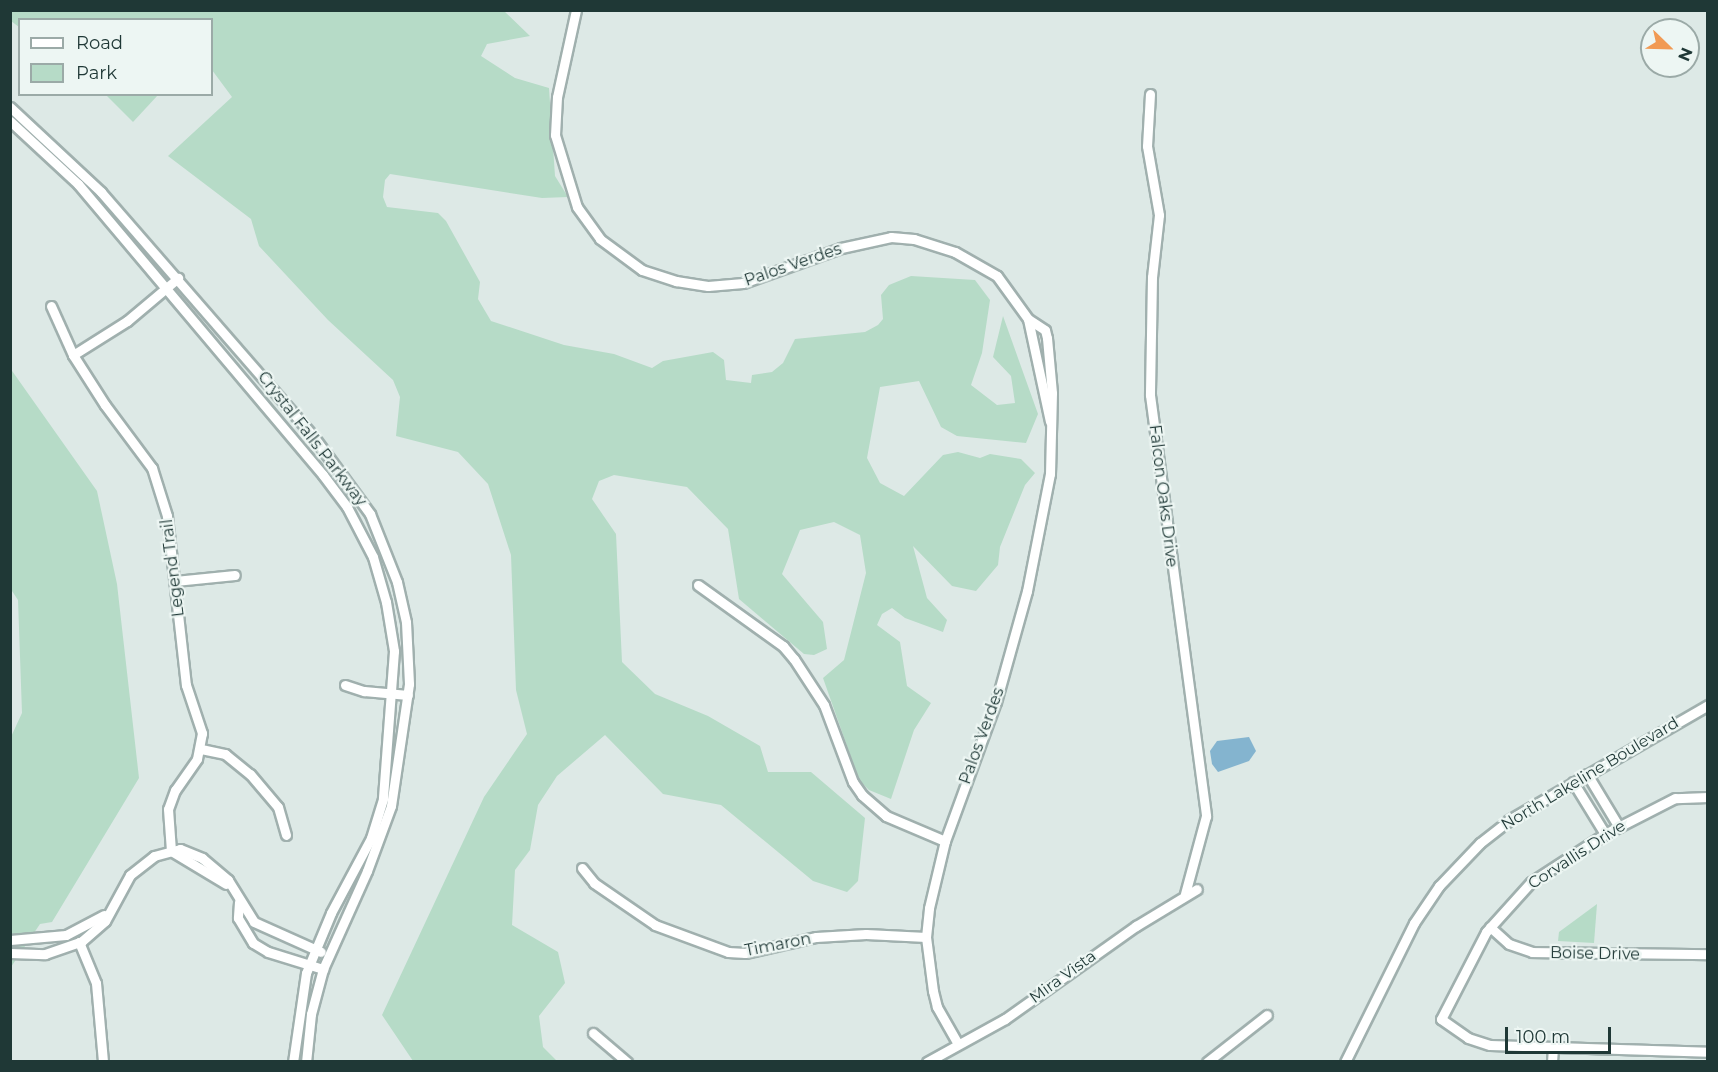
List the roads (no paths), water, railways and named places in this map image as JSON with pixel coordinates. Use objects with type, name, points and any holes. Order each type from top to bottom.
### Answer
[{"type":"street","name":"Palos Verdes","points":[[576,10],[555,116],[558,153],[586,221],[600,239],[627,261],[676,281],[732,285],[841,248],[903,237],[948,249],[986,267],[1006,286],[1028,319],[1050,422]]},
{"type":"street","name":"Falcon Oaks Drive","points":[[1150,94],[1147,146],[1159,215],[1152,277],[1150,396],[1206,816],[1185,894]]},
{"type":"street","name":"Crystal Falls Parkway","points":[[10,107],[101,192],[313,436],[370,514],[387,549],[406,622],[408,695],[391,806],[382,836],[323,969],[311,1014],[306,1062]]},
{"type":"street","name":"Crystal Falls Parkway","points":[[10,121],[78,184],[347,507],[373,557],[386,602],[394,651],[383,799],[377,818],[309,967],[293,1062]]},
{"type":"street","points":[[73,355],[128,321],[178,278]]},
{"type":"street","name":"Legend Trail","points":[[51,306],[73,355],[105,405],[152,468],[168,516],[186,685],[200,720],[201,749]]},
{"type":"street","name":"Palos Verdes","points":[[958,1044],[937,1007],[926,937],[931,892],[945,841],[996,702],[1027,591],[1052,460],[1047,338],[1045,330],[1028,319]]},
{"type":"street","points":[[175,581],[235,575]]},
{"type":"street","points":[[698,585],[783,646],[794,659],[824,705],[853,782],[862,795],[886,816],[945,841]]},
{"type":"street","points":[[345,685],[408,695]]},
{"type":"street","name":"North Lakeline Boulevard","points":[[1345,1062],[1414,923],[1439,886],[1480,843],[1573,782],[1707,705]]},
{"type":"street","points":[[171,851],[170,800],[201,749],[225,754],[250,774],[278,807],[286,835]]},
{"type":"street","points":[[1587,774],[1618,827]]},
{"type":"street","points":[[1573,782],[1605,834]]},
{"type":"street","name":"Corvallis Drive","points":[[1552,1049],[1490,1045],[1468,1038],[1441,1019],[1490,927],[1531,882],[1605,834],[1675,798],[1707,797]]},
{"type":"street","points":[[10,953],[45,954],[79,942],[95,931],[109,912],[130,874],[154,856],[171,851],[232,888],[239,902],[263,927],[329,955]]},
{"type":"street","name":"Timaron","points":[[582,868],[594,883],[655,925],[728,952],[745,953],[816,937],[866,934],[926,937]]},
{"type":"street","name":"Mira Vista","points":[[927,1062],[1005,1019],[1185,894],[1197,890]]},
{"type":"street","points":[[239,902],[238,918],[253,943],[309,967],[323,969]]},
{"type":"street","points":[[10,940],[66,935],[88,926],[109,912]]},
{"type":"street","name":"Boise Drive","points":[[1490,927],[1509,944],[1532,952],[1707,954]]},
{"type":"street","points":[[79,942],[96,983],[103,1062]]},
{"type":"street","points":[[1208,1062],[1267,1015]]},
{"type":"street","points":[[593,1033],[627,1062]]},
{"type":"street","points":[[1552,1062],[1552,1049],[1707,1052]]},
{"type":"water","points":[[1249,737],[1256,751],[1249,761],[1218,772],[1212,764],[1210,751],[1217,741]]}]
